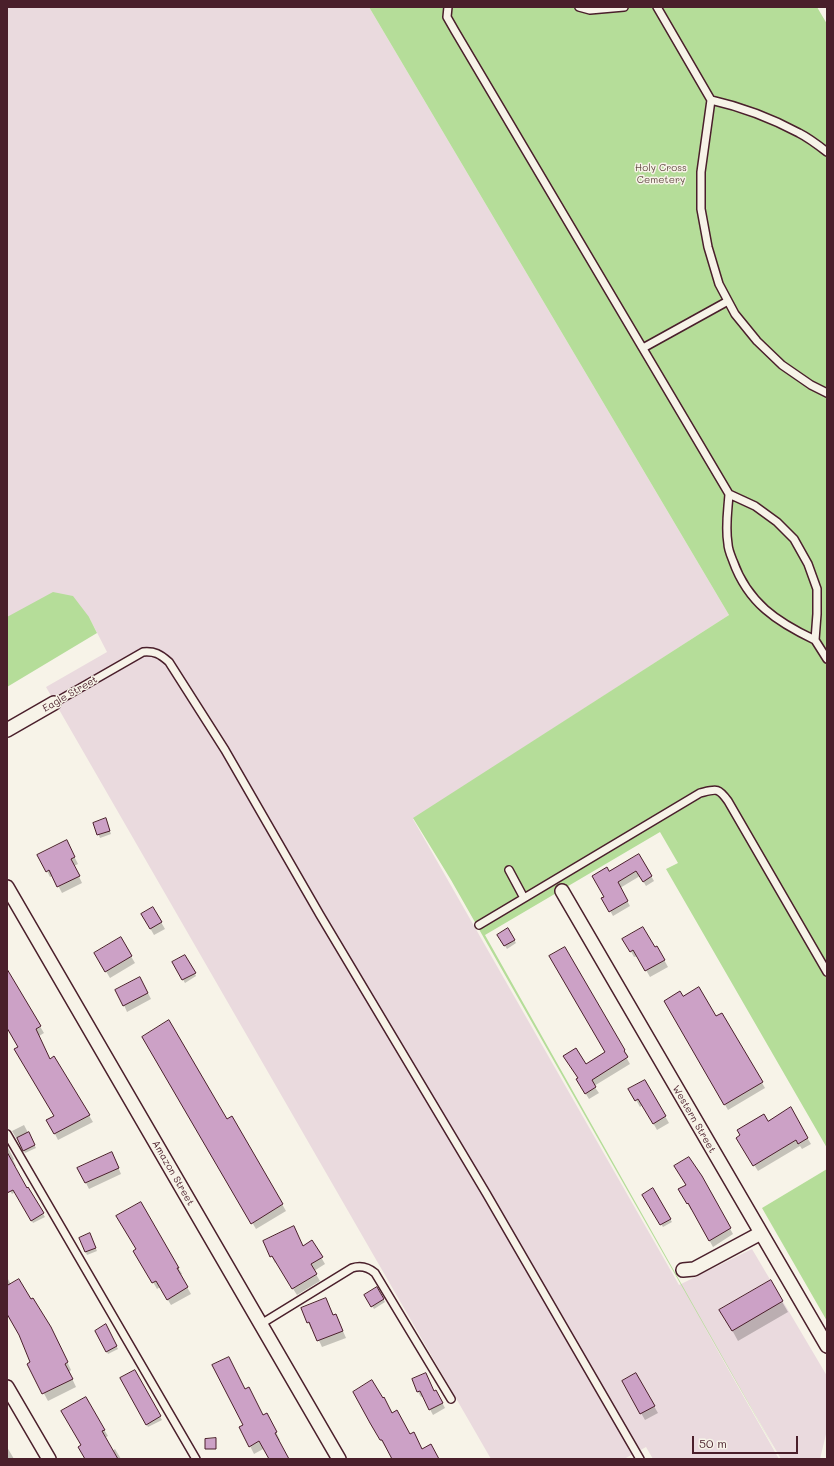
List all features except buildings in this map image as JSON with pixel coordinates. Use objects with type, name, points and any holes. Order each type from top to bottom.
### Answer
[{"type":"street","name":"Eagle Street","points":[[7,730],[54,703]]},
{"type":"street","name":"Amazon Street","points":[[7,887],[339,1459]]},
{"type":"street","name":"Western Street","points":[[562,892],[827,1346]]},
{"type":"street","points":[[683,1270],[694,1269],[761,1233]]},
{"type":"street","points":[[7,1387],[49,1459]]},
{"type":"lane","points":[[448,7],[448,17],[455,31],[729,494],[754,506],[777,522],[794,539],[808,564],[817,589],[815,640]]},
{"type":"lane","points":[[579,7],[590,10],[624,7]]},
{"type":"lane","points":[[658,7],[712,100],[701,172],[701,209],[708,247],[719,284],[735,314],[757,341],[782,366],[811,385],[827,393]]},
{"type":"lane","points":[[712,100],[737,106],[766,117],[800,133],[827,152]]},
{"type":"lane","points":[[643,348],[728,301]]},
{"type":"lane","points":[[729,494],[727,520],[728,545],[736,569],[750,595],[767,611],[790,628],[815,640],[827,659]]},
{"type":"lane","name":"Eagle Street","points":[[54,703],[143,652],[153,652],[161,655],[169,662],[224,750],[320,915],[486,1193],[640,1459]]},
{"type":"lane","points":[[479,926],[700,793],[713,789],[721,792],[728,802],[827,972]]},
{"type":"lane","points":[[509,870],[524,898]]},
{"type":"lane","points":[[7,1134],[196,1459]]},
{"type":"lane","points":[[260,1324],[352,1268],[357,1266],[371,1269],[375,1273],[451,1399]]},
{"type":"shaded area","points":[[7,7],[369,7],[729,615],[413,819],[679,1285],[752,1249],[827,1376],[827,1430],[820,1459],[781,1459],[702,1323],[779,1459],[653,1459],[646,1447],[624,1459],[491,1459],[46,687],[107,652],[89,617],[7,617]]},
{"type":"green space","name":"Holy Cross Cemetery","points":[[369,7],[817,7],[827,24],[827,1148],[666,869],[678,863],[660,832],[485,935],[780,1459],[451,880],[413,818],[729,615]]},
{"type":"green space","points":[[53,592],[73,596],[89,617],[97,633],[7,687],[7,617]]},
{"type":"green space","points":[[827,1169],[827,1321],[762,1208]]}]
